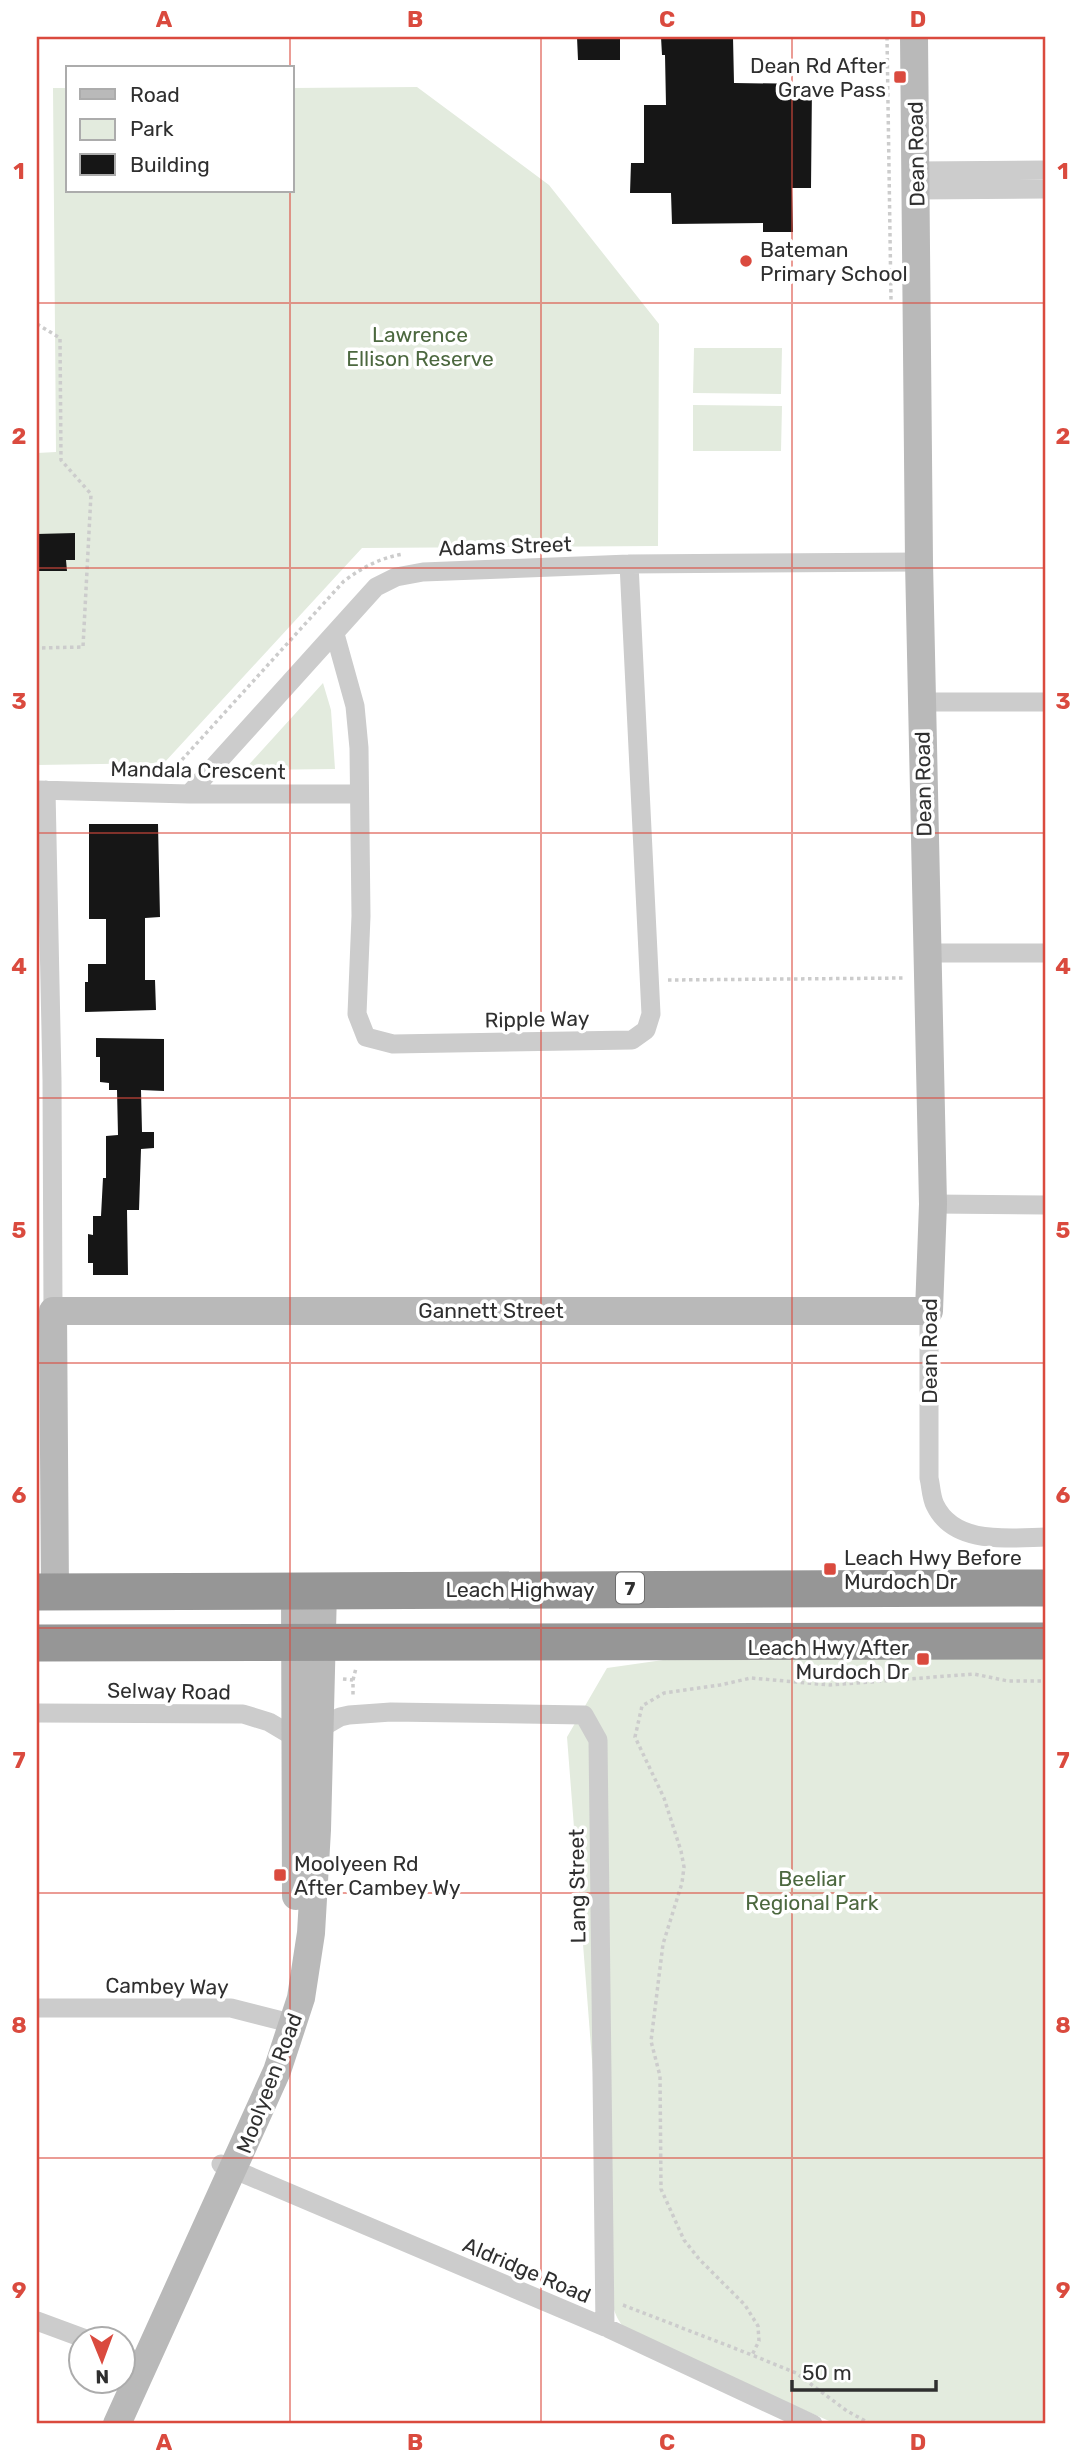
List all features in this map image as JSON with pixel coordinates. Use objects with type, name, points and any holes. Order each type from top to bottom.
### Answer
[{"type":"highway","points":[[938,1587],[940,1640]]},
{"type":"highway","name":"Leach Highway","points":[[46,1592],[1045,1588]]},
{"type":"highway","points":[[37,1643],[1045,1641]]},
{"type":"street","name":"Dean Road","points":[[914,37],[919,562],[933,1204],[929,1311],[929,1478],[934,1504],[949,1525],[987,1538],[1045,1538]]},
{"type":"street","points":[[916,180],[1045,170]]},
{"type":"street","points":[[916,180],[1045,189]]},
{"type":"street","name":"Adams Street","points":[[189,794],[376,587],[396,577],[423,572],[629,564],[919,562]]},
{"type":"street","name":"Ripple Way","points":[[335,634],[355,706],[359,747],[361,916],[357,1014],[366,1037],[394,1044],[632,1040],[646,1030],[651,1014],[651,980],[629,564]]},
{"type":"street","points":[[922,702],[1045,702]]},
{"type":"street","points":[[42,790],[45,1079],[54,1311],[46,1592]]},
{"type":"street","name":"Mandala Crescent","points":[[42,790],[189,794],[359,794]]},
{"type":"street","points":[[928,966],[1045,953]]},
{"type":"street","points":[[933,1204],[1045,1205]]},
{"type":"street","name":"Gannett Street","points":[[54,1311],[929,1311]]},
{"type":"street","name":"Moolyeen Road","points":[[136,2350],[227,2167],[267,2057],[287,2022],[308,1733],[309,1591]]},
{"type":"street","name":"Lang Street","points":[[308,1733],[340,1717],[391,1712],[584,1715],[598,1740],[605,2327]]},
{"type":"street","name":"Selway Road","points":[[37,1713],[229,1713],[254,1717],[308,1733]]},
{"type":"street","name":"Cambey Way","points":[[37,2008],[231,2008],[287,2022]]},
{"type":"street","name":"Aldridge Road","points":[[227,2167],[605,2327],[813,2424]]},
{"type":"street","points":[[37,2321],[66,2333]]},
{"type":"street","name":"Moolyeen Road","points":[[107,2424],[118,2394]]},
{"type":"path","points":[[887,37],[891,310]]},
{"type":"path","points":[[37,324],[60,338],[61,460],[91,494],[83,647],[37,648]]},
{"type":"path","points":[[155,773],[171,769],[179,763],[344,581],[371,563],[388,556],[409,554]]},
{"type":"path","points":[[651,980],[928,966]]},
{"type":"path","points":[[752,2355],[759,2342],[758,2326],[745,2305],[698,2259],[684,2240],[661,2189],[660,2076],[651,2041],[663,1944],[684,1867],[664,1798],[635,1737],[642,1706],[664,1693],[751,1678],[830,1685],[974,1674],[1009,1681],[1045,1681]]},
{"type":"path","points":[[344,1679],[353,1680],[353,1699]]},
{"type":"path","points":[[604,2298],[796,2373],[847,2411],[871,2424]]},
{"type":"green space","name":"Lawrence Ellison Reserve","points":[[417,87],[549,185],[659,324],[658,546],[362,548],[164,763],[37,765],[37,453],[56,452],[53,88],[66,88],[66,192],[294,192],[294,88]]},
{"type":"green space","points":[[694,348],[782,348],[781,394],[693,393]]},
{"type":"green space","points":[[693,405],[782,406],[781,451],[693,451]]},
{"type":"green space","points":[[323,683],[331,710],[335,769],[244,770]]},
{"type":"green space","name":"Beeliar Regional Park","points":[[1045,1658],[1045,2424],[836,2424],[631,2334],[620,2323],[614,2310],[609,2280],[567,1737],[607,1668],[670,1659]]},
{"type":"building","points":[[577,37],[620,37],[620,60],[578,60]]},
{"type":"building","points":[[661,37],[733,37],[734,83],[812,84],[811,188],[792,188],[793,232],[763,232],[763,223],[672,224],[671,193],[630,193],[631,163],[644,163],[644,105],[666,105],[665,55],[662,55]]},
{"type":"building","points":[[75,533],[75,560],[66,560],[67,571],[37,571],[37,534]]},
{"type":"building","points":[[89,824],[158,824],[160,917],[145,918],[145,980],[155,980],[156,1010],[85,1012],[88,964],[106,964],[106,919],[89,919]]},
{"type":"building","points":[[96,1038],[164,1039],[164,1091],[141,1090],[142,1132],[154,1132],[154,1148],[141,1149],[139,1210],[127,1210],[128,1275],[93,1275],[93,1263],[88,1263],[88,1234],[93,1235],[93,1216],[101,1216],[103,1178],[106,1178],[106,1136],[118,1135],[117,1090],[109,1090],[109,1083],[100,1082],[100,1057],[96,1057]]},
{"type":"place","name":"Dean Rd After Grave Pass","points":[[900,77]]},
{"type":"place","name":"Bateman Primary School","points":[[746,261]]},
{"type":"place","name":"Leach Hwy Before Murdoch Dr","points":[[830,1569]]},
{"type":"place","name":"Leach Hwy After Murdoch Dr","points":[[923,1659]]},
{"type":"place","name":"Moolyeen Rd After Cambey Wy","points":[[280,1875]]}]
